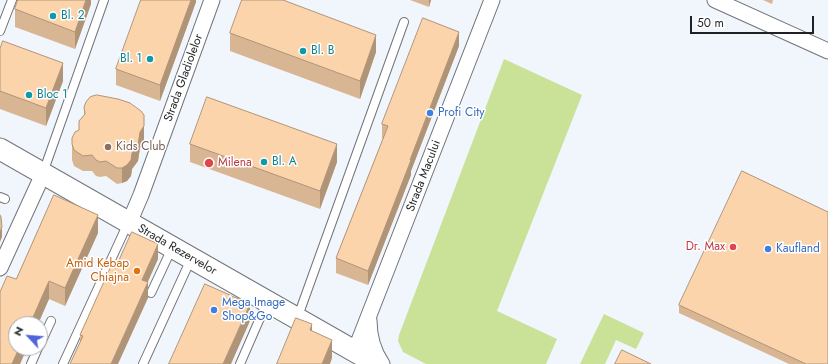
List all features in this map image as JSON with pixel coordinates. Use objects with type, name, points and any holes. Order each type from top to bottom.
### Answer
[{"type":"street","name":"Strada Gladiolelor","points":[[128,222],[141,195],[212,0]]},
{"type":"street","name":"Strada Macului","points":[[352,358],[492,0]]},
{"type":"street","points":[[715,0],[828,51]]},
{"type":"street","name":"Strada Rezervelor","points":[[0,149],[297,319],[352,358],[377,364]]},
{"type":"street","points":[[0,268],[43,174]]},
{"type":"street","points":[[369,317],[370,337],[376,354],[382,364]]},
{"type":"lane","points":[[0,31],[12,0]]},
{"type":"lane","points":[[43,174],[104,0]]},
{"type":"lane","points":[[297,319],[404,22]]},
{"type":"lane","points":[[63,364],[128,222]]},
{"type":"lane","points":[[151,293],[172,247]]},
{"type":"lane","points":[[143,364],[191,258]]},
{"type":"lane","points":[[240,364],[268,302]]},
{"type":"lane","points":[[48,328],[51,321]]},
{"type":"green space","points":[[504,59],[582,95],[497,311],[557,339],[546,364],[426,364],[403,352],[398,341],[399,335]]},
{"type":"green space","points":[[604,314],[644,333],[636,349],[616,340],[605,364],[580,364]]},
{"type":"building","points":[[18,0],[86,0],[75,32],[15,9]]},
{"type":"building","name":"Bl. 1","points":[[141,0],[191,0],[160,85],[116,69]]},
{"type":"building","name":"Bl. B","points":[[242,0],[283,0],[376,35],[360,81],[230,33]]},
{"type":"building","points":[[423,18],[459,32],[368,271],[336,258],[388,126],[382,124]]},
{"type":"building","name":"Bloc 1","points":[[3,41],[63,63],[46,108],[0,91],[0,49]]},
{"type":"building","name":"Kids Club","points":[[97,95],[130,103],[144,115],[144,126],[140,132],[138,145],[132,153],[131,160],[122,168],[117,168],[106,161],[100,162],[92,155],[83,156],[74,150],[72,138],[75,132],[79,130],[79,121],[85,114],[84,107],[86,102],[90,97]]},
{"type":"building","name":"Bl. A","points":[[207,97],[337,144],[320,191],[190,144]]},
{"type":"building","name":"Kaufland","points":[[742,171],[828,212],[828,364],[806,364],[679,305]]},
{"type":"building","points":[[54,195],[98,215],[65,288],[49,281],[34,316],[8,316],[8,356],[16,356],[12,364],[0,364],[0,292],[7,276],[16,279]]},
{"type":"building","points":[[0,215],[2,227],[0,232]]},
{"type":"building","points":[[132,232],[158,244],[142,280],[148,282],[111,364],[70,364],[83,336],[80,335],[111,266],[115,268]]},
{"type":"building","points":[[205,284],[250,304],[223,364],[169,364]]},
{"type":"building","points":[[296,318],[312,324],[310,330],[332,340],[322,364],[277,364]]},
{"type":"building","points":[[622,350],[651,364],[615,364]]},
{"type":"place","name":"Bl. 2","points":[[53,16]]},
{"type":"place","name":"Bl. B","points":[[303,51]]},
{"type":"place","name":"Bl. 1","points":[[150,59]]},
{"type":"place","name":"Bloc 1","points":[[29,95]]},
{"type":"place","name":"Profi City","points":[[430,113]]},
{"type":"place","name":"Kids Club","points":[[108,147]]},
{"type":"place","name":"Bl. A","points":[[264,162]]},
{"type":"place","name":"Milena","points":[[209,163]]},
{"type":"place","name":"Dr. Max","points":[[733,247]]},
{"type":"place","name":"Kaufland","points":[[768,249]]},
{"type":"place","name":"Amid Kebap Chiajna","points":[[137,271]]},
{"type":"place","name":"Mega Image Shop&Go","points":[[214,310]]}]
